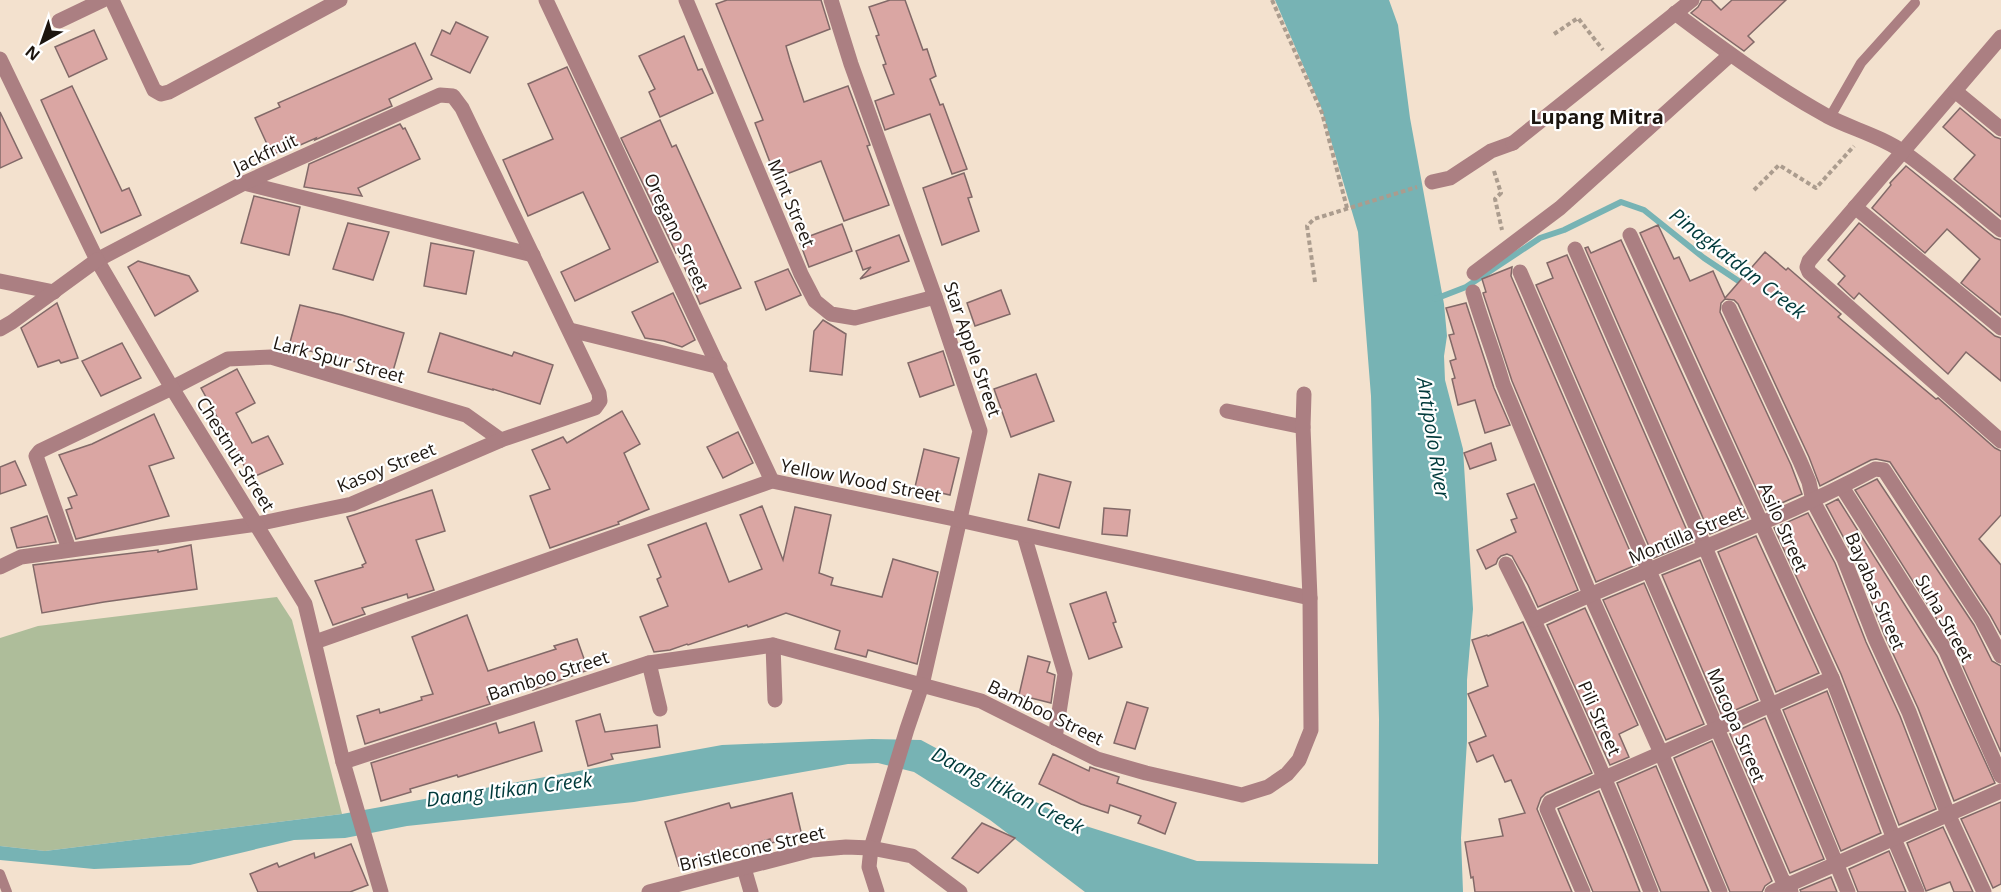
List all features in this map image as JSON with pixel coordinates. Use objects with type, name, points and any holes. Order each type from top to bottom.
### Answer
[{"type":"street","points":[[59,21],[103,0]]},
{"type":"street","points":[[112,0],[154,90],[161,94],[169,92],[340,0]]},
{"type":"street","name":"Oregano Street","points":[[546,0],[772,481]]},
{"type":"street","name":"Mint Street","points":[[686,0],[801,274],[815,301],[831,314],[855,318],[935,297]]},
{"type":"street","name":"Star Apple Street","points":[[831,0],[851,64],[935,297],[980,431],[922,685],[906,729],[871,848],[869,867],[877,892]]},
{"type":"street","points":[[1432,182],[1450,177],[1488,153],[1513,143],[1692,0]]},
{"type":"street","points":[[1676,13],[1730,55],[1780,89],[1830,117],[1866,132],[1903,152],[2001,230]]},
{"type":"street","points":[[2001,37],[1809,261],[1807,267],[1809,272],[2001,441]]},
{"type":"street","points":[[1474,273],[1560,208],[1730,55]]},
{"type":"street","name":"Chestnut Street","points":[[0,58],[97,260],[172,388],[305,603],[343,762],[381,892]]},
{"type":"street","points":[[1955,91],[2001,129]]},
{"type":"street","name":"Jackfruit","points":[[0,329],[97,260],[244,183],[440,95],[453,96],[462,108],[533,255]]},
{"type":"street","points":[[244,183],[533,255],[570,330],[720,367]]},
{"type":"street","points":[[1855,207],[2001,328]]},
{"type":"street","name":"Asilo Street","points":[[1630,235],[1832,678],[1894,839],[1917,892]]},
{"type":"street","points":[[1575,249],[1705,547],[1848,892]]},
{"type":"street","name":"Macopa Street","points":[[1520,272],[1782,879],[1790,889]]},
{"type":"street","points":[[0,281],[54,292]]},
{"type":"street","points":[[1473,292],[1503,384],[1590,594],[1662,753],[1720,892]]},
{"type":"street","name":"Bayabas Street","points":[[1729,308],[1800,461],[1809,482],[1813,501],[1844,559],[1875,638],[1909,712],[1948,814],[1984,892]]},
{"type":"street","name":"Kasoy Street","points":[[0,567],[21,557],[257,524],[352,504],[501,440],[595,408],[600,401],[599,393],[570,330]]},
{"type":"street","name":"Lark Spur Street","points":[[69,549],[36,456],[40,450],[228,359],[271,357],[466,415],[501,440]]},
{"type":"street","name":"Bamboo Street","points":[[343,762],[649,663],[773,645],[981,701],[1097,759],[1178,781],[1242,795],[1268,787],[1287,774],[1299,760],[1311,730],[1310,598],[1302,427],[1304,394]]},
{"type":"street","points":[[1227,411],[1302,427]]},
{"type":"street","name":"Montilla Street","points":[[1534,620],[1590,594],[1761,524],[1875,470],[1884,470],[1982,620],[2001,656]]},
{"type":"street","name":"Yellow Wood Street","points":[[315,642],[772,481],[1310,598]]},
{"type":"street","name":"Suha Street","points":[[1842,487],[1946,651],[2001,776]]},
{"type":"street","points":[[1024,535],[1065,674],[1055,738]]},
{"type":"street","name":"Pili Street","points":[[1506,564],[1605,777],[1651,892]]},
{"type":"street","points":[[773,645],[775,700]]},
{"type":"street","points":[[649,663],[660,709]]},
{"type":"street","points":[[1583,892],[1547,808],[1550,802],[1832,678]]},
{"type":"street","points":[[1772,892],[1790,889],[1836,863],[2001,790]]},
{"type":"street","name":"Bristlecone Street","points":[[649,892],[812,850],[846,847],[871,848],[912,856],[960,892]]},
{"type":"street","points":[[744,868],[752,892]]},
{"type":"lane","points":[[1830,117],[1861,63],[1916,3]]},
{"type":"lane","points":[[0,874],[7,892]]},
{"type":"path","points":[[1272,0],[1322,113],[1348,208]]},
{"type":"path","points":[[1554,34],[1578,18],[1613,62]]},
{"type":"path","points":[[1754,190],[1779,165],[1816,188],[1866,132]]},
{"type":"path","points":[[1488,153],[1501,193],[1495,199],[1506,249]]},
{"type":"path","points":[[1315,282],[1307,225],[1314,219],[1432,182]]},
{"type":"green space","points":[[277,597],[292,620],[342,814],[45,851],[0,846],[0,638],[38,626]]},
{"type":"water","points":[[1275,0],[1389,0],[1398,25],[1410,118],[1444,304],[1447,336],[1444,356],[1445,380],[1463,449],[1473,609],[1467,680],[1467,741],[1461,838],[1463,892],[1085,892],[990,820],[914,772],[878,763],[848,764],[634,802],[407,826],[345,838],[294,840],[190,865],[94,869],[0,860],[0,846],[45,851],[342,814],[722,745],[872,739],[921,740],[1073,822],[1197,861],[1378,864],[1379,719],[1371,396],[1358,232],[1321,107]]},
{"type":"building","points":[[727,0],[821,0],[830,29],[786,46],[790,60],[804,102],[848,86],[889,205],[844,221],[821,161],[776,178],[755,123],[763,120],[716,4]]},
{"type":"building","points":[[890,0],[905,0],[923,50],[927,49],[936,76],[930,79],[940,105],[943,104],[967,169],[952,174],[930,114],[885,130],[875,101],[894,94],[883,65],[886,64],[876,36],[879,35],[869,7]]},
{"type":"building","points":[[1702,0],[1711,0],[1721,10],[1732,0],[1786,0],[1748,36],[1754,42],[1744,51],[1691,13]]},
{"type":"building","points":[[456,22],[488,37],[470,73],[431,55],[442,30],[450,34]]},
{"type":"building","points":[[94,30],[107,59],[69,77],[55,47]]},
{"type":"building","points":[[684,36],[698,70],[702,69],[713,93],[660,117],[649,92],[655,89],[639,56]]},
{"type":"building","points":[[415,43],[432,79],[389,99],[392,106],[315,140],[316,138],[298,146],[297,143],[272,155],[255,118],[280,107],[278,103]]},
{"type":"building","points":[[567,67],[658,262],[575,301],[561,272],[610,249],[583,192],[528,216],[503,160],[553,139],[528,84]]},
{"type":"building","points":[[72,86],[122,191],[129,188],[141,215],[101,233],[41,100]]},
{"type":"building","points":[[1960,108],[1995,137],[2001,139],[2001,217],[1954,179],[1975,155],[1943,127]]},
{"type":"building","points":[[0,112],[22,158],[0,168]]},
{"type":"building","points":[[660,120],[672,147],[676,145],[741,288],[700,304],[678,252],[676,253],[621,138]]},
{"type":"building","points":[[400,124],[403,129],[405,128],[420,159],[358,188],[362,196],[304,187],[309,164]]},
{"type":"building","points":[[1906,166],[1995,238],[2001,240],[2001,315],[1961,283],[1980,259],[1947,229],[1925,253],[1872,208]]},
{"type":"building","points":[[964,173],[972,197],[968,198],[979,231],[942,245],[923,188]]},
{"type":"building","points":[[254,196],[300,207],[289,255],[241,243]]},
{"type":"building","points":[[348,223],[389,232],[373,280],[333,269]]},
{"type":"building","points":[[1859,223],[1995,336],[2001,338],[2001,381],[1966,352],[1948,374],[1859,293],[1854,299],[1838,284],[1845,276],[1828,260]]},
{"type":"building","points":[[842,224],[852,251],[809,267],[799,240]]},
{"type":"building","points":[[1658,225],[1674,259],[1679,257],[1690,281],[1713,271],[1725,298],[1765,252],[1786,270],[1788,268],[1841,314],[1838,317],[2001,451],[2001,515],[1979,539],[2001,565],[2001,635],[1890,462],[1871,460],[1820,486],[1809,457],[1738,304],[1734,300],[1725,299],[1721,303],[1720,312],[1791,465],[1802,494],[1766,510],[1640,233]]},
{"type":"building","points":[[899,235],[909,261],[860,279],[871,267],[863,270],[856,251]]},
{"type":"building","points":[[1621,240],[1748,518],[1710,534],[1585,248],[1588,247],[1591,253]]},
{"type":"building","points":[[431,243],[474,251],[466,294],[424,286]]},
{"type":"building","points":[[1567,255],[1692,542],[1654,558],[1536,285],[1553,278],[1547,263]]},
{"type":"building","points":[[138,261],[189,276],[198,291],[155,316],[128,267]]},
{"type":"building","points":[[1512,267],[1511,276],[1636,565],[1596,582],[1512,381],[1483,293],[1486,292],[1482,279]]},
{"type":"building","points":[[788,269],[801,295],[766,310],[755,282]]},
{"type":"building","points":[[1001,290],[1010,314],[975,326],[967,303]]},
{"type":"building","points":[[673,293],[695,340],[682,347],[645,338],[632,312]]},
{"type":"building","points":[[57,303],[78,358],[61,363],[59,360],[38,367],[21,328]]},
{"type":"building","points":[[1466,303],[1494,388],[1510,425],[1485,433],[1475,400],[1458,405],[1452,379],[1455,378],[1450,361],[1456,359],[1449,335],[1454,334],[1446,308]]},
{"type":"building","points":[[300,305],[404,333],[393,371],[289,346]]},
{"type":"building","points":[[823,320],[846,334],[842,375],[810,371],[814,331]]},
{"type":"building","points":[[440,333],[512,356],[514,352],[553,365],[540,404],[428,372]]},
{"type":"building","points":[[122,343],[141,378],[101,396],[82,361]]},
{"type":"building","points":[[943,351],[954,385],[920,397],[908,363]]},
{"type":"building","points":[[237,369],[255,403],[236,413],[252,443],[268,436],[283,464],[251,478],[201,388]]},
{"type":"building","points":[[1036,374],[1054,421],[1011,437],[994,389]]},
{"type":"building","points":[[622,411],[640,444],[624,453],[649,509],[618,522],[619,524],[550,548],[530,496],[550,489],[532,450],[563,437],[567,443]]},
{"type":"building","points":[[154,414],[174,458],[149,466],[169,516],[76,539],[66,510],[72,508],[68,498],[77,495],[59,455],[92,444]]},
{"type":"building","points":[[738,432],[753,463],[723,478],[707,447]]},
{"type":"building","points":[[1491,443],[1496,460],[1470,469],[1464,453]]},
{"type":"building","points":[[924,449],[959,458],[950,495],[915,487]]},
{"type":"building","points":[[15,461],[26,485],[0,494],[0,467]]},
{"type":"building","points":[[1039,474],[1071,482],[1059,528],[1028,520]]},
{"type":"building","points":[[1877,479],[1974,625],[1992,661],[2001,666],[2001,752],[1954,646],[1855,490]]},
{"type":"building","points":[[1534,484],[1578,590],[1538,607],[1512,556],[1507,554],[1501,556],[1496,564],[1486,569],[1477,550],[1516,532],[1511,520],[1517,518],[1507,494]]},
{"type":"building","points":[[432,490],[445,531],[416,540],[434,590],[408,598],[407,594],[362,608],[365,614],[333,625],[315,581],[363,567],[362,565],[366,563],[347,517]]},
{"type":"building","points":[[1838,499],[1937,656],[1995,783],[1954,801],[1918,708],[1884,634],[1853,555],[1826,505]]},
{"type":"building","points":[[762,506],[783,560],[795,507],[831,515],[819,573],[833,578],[831,585],[882,597],[893,559],[938,572],[917,664],[868,650],[866,657],[835,649],[840,631],[786,613],[688,645],[654,652],[640,617],[668,606],[657,579],[661,577],[648,545],[706,523],[729,582],[762,569],[740,515]]},
{"type":"building","points":[[1104,508],[1130,510],[1127,536],[1102,534]]},
{"type":"building","points":[[1808,513],[1835,563],[1866,642],[1900,716],[1936,809],[1899,825],[1841,674],[1774,528]]},
{"type":"building","points":[[47,516],[56,542],[17,548],[11,528]]},
{"type":"building","points":[[1756,536],[1819,673],[1776,692],[1718,552]]},
{"type":"building","points":[[191,545],[197,589],[42,613],[33,565],[158,550],[158,552]]},
{"type":"building","points":[[1700,560],[1758,700],[1722,716],[1662,575]]},
{"type":"building","points":[[1644,583],[1704,724],[1666,740],[1603,600]]},
{"type":"building","points":[[1106,592],[1116,622],[1113,623],[1122,647],[1089,659],[1070,604]]},
{"type":"building","points":[[1585,608],[1638,725],[1619,734],[1629,757],[1610,765],[1547,625]]},
{"type":"building","points":[[467,615],[488,671],[556,649],[554,646],[577,639],[588,670],[533,690],[530,682],[487,697],[490,704],[365,744],[357,716],[379,709],[380,713],[422,700],[421,697],[433,694],[412,637]]},
{"type":"building","points":[[1523,622],[1592,773],[1546,793],[1541,798],[1537,809],[1572,892],[1475,892],[1473,877],[1471,878],[1465,842],[1503,836],[1499,819],[1525,813],[1511,780],[1505,782],[1493,755],[1477,762],[1469,743],[1486,736],[1468,694],[1488,686],[1472,640]]},
{"type":"building","points":[[1028,656],[1050,662],[1047,672],[1055,675],[1051,703],[1019,695]]},
{"type":"building","points":[[1827,691],[1881,833],[1841,851],[1783,710]]},
{"type":"building","points":[[1127,702],[1148,708],[1135,749],[1114,743]]},
{"type":"building","points":[[600,714],[605,732],[657,725],[660,747],[611,754],[613,759],[588,766],[576,721]]},
{"type":"building","points":[[1765,718],[1824,859],[1790,873],[1730,734]]},
{"type":"building","points":[[534,722],[542,751],[410,789],[411,792],[381,801],[371,763],[496,723],[499,733]]},
{"type":"building","points":[[1712,741],[1772,881],[1765,886],[1762,892],[1730,892],[1674,758]]},
{"type":"building","points":[[1053,754],[1089,771],[1090,767],[1119,777],[1117,783],[1176,803],[1165,834],[1138,823],[1141,816],[1110,805],[1108,813],[1081,804],[1039,784]]},
{"type":"building","points":[[1656,766],[1709,892],[1661,892],[1617,783]]},
{"type":"building","points":[[1599,791],[1640,892],[1593,892],[1558,809]]},
{"type":"building","points":[[792,793],[802,836],[771,843],[770,839],[679,866],[665,822],[729,803],[731,808]]},
{"type":"building","points":[[2001,802],[2001,884],[1993,888],[1961,819]]},
{"type":"building","points":[[982,823],[1015,838],[978,873],[952,858]]},
{"type":"building","points":[[1943,827],[1973,892],[1954,892],[1950,882],[1926,891],[1907,843]]},
{"type":"building","points":[[351,844],[368,885],[350,892],[258,892],[250,874],[277,863],[279,867],[314,853],[315,858]]},
{"type":"building","points":[[1889,851],[1906,892],[1858,892],[1849,869]]},
{"type":"building","points":[[1831,877],[1837,892],[1801,892],[1800,890]]},
{"type":"waterway","name":"Pinagkatdan Creek","points":[[1435,299],[1466,287],[1540,238],[1564,230],[1621,202],[1644,210],[1704,258],[1746,286]]},
{"type":"district","name":"Lupang Mitra","points":[[1597,116]]},
{"type":"water label","name":"Antipolo River","points":[[1434,438]]},
{"type":"water label","name":"Daang Itikan Creek","points":[[509,789]]},
{"type":"water label","name":"Daang Itikan Creek","points":[[1008,790]]}]
